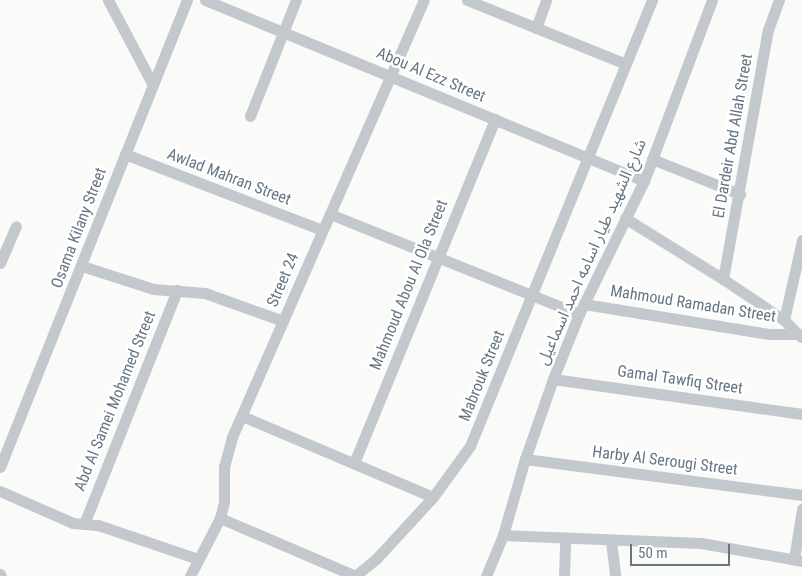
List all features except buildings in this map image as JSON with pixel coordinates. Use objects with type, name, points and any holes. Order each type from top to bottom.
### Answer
[{"type":"street","points":[[108,0],[152,83]]},
{"type":"street","name":"Osama Kilany Street","points":[[0,467],[82,266],[152,83],[187,0]]},
{"type":"street","name":"Abou Al Ezz Street","points":[[205,0],[644,181]]},
{"type":"street","points":[[250,116],[296,0]]},
{"type":"street","name":"Street 24","points":[[190,576],[220,518],[224,502],[227,451],[424,0]]},
{"type":"street","points":[[467,0],[626,64]]},
{"type":"street","points":[[536,28],[546,0]]},
{"type":"street","name":"Mabrouk Street","points":[[355,576],[376,559],[433,497],[460,462],[478,429],[590,158],[652,0]]},
{"type":"street","name":"شارع الشهيد طيار اسامه احمد اسماعيل","points":[[486,576],[503,535],[525,459],[553,379],[581,309],[624,218],[644,181],[712,0]]},
{"type":"street","name":"El Dardeir Abd Allah Street","points":[[723,279],[740,194],[768,30],[779,0]]},
{"type":"street","name":"Mahmoud Abou Al Ola Street","points":[[354,463],[495,119]]},
{"type":"street","name":"Awlad Mahran Street","points":[[125,154],[322,230]]},
{"type":"street","points":[[652,159],[740,194]]},
{"type":"street","name":"Mahmoud Ramadan Street","points":[[330,214],[532,295],[581,309],[769,334],[800,336]]},
{"type":"street","points":[[624,218],[723,279],[784,320],[800,336]]},
{"type":"street","points":[[0,261],[16,226]]},
{"type":"street","points":[[784,320],[802,240]]},
{"type":"street","points":[[82,266],[143,286],[205,293],[283,322]]},
{"type":"street","name":"Abd Al Samei Mohamed Street","points":[[84,524],[177,290]]},
{"type":"street","name":"Gamal Tawfiq Street","points":[[553,379],[802,414]]},
{"type":"street","points":[[242,416],[433,497]]},
{"type":"street","name":"Harby Al Serougi Street","points":[[525,459],[802,495]]},
{"type":"street","points":[[0,491],[73,523],[98,524],[198,560]]},
{"type":"street","points":[[503,535],[565,540],[716,545],[798,560],[802,509]]},
{"type":"street","points":[[220,518],[355,576]]},
{"type":"street","points":[[564,576],[565,540]]},
{"type":"street","points":[[611,541],[615,576]]}]
